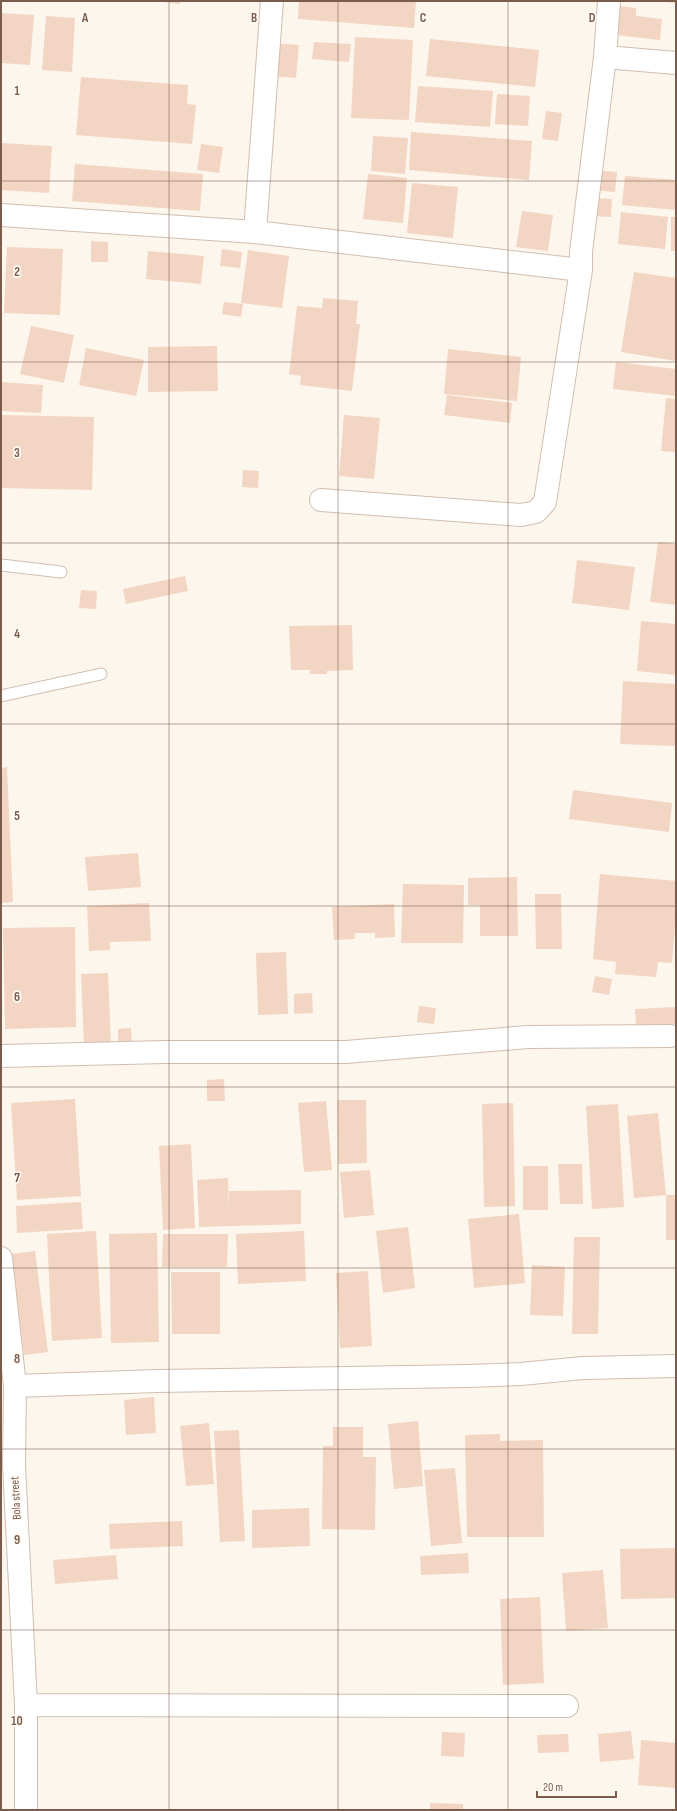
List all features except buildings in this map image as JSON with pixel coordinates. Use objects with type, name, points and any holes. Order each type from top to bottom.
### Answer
[{"type":"street","points":[[255,232],[272,1]]},
{"type":"street","points":[[321,500],[521,515],[536,512],[545,502],[581,270],[581,252],[605,57],[609,1]]},
{"type":"street","points":[[605,57],[676,63]]},
{"type":"street","points":[[1,215],[255,232],[581,270]]},
{"type":"street","points":[[1,1056],[165,1052],[346,1052],[528,1037],[670,1036]]},
{"type":"street","name":"Bola street","points":[[1,1258],[15,1386],[8,1469],[26,1705],[26,1810]]},
{"type":"street","points":[[15,1386],[165,1381],[467,1376],[521,1374],[583,1368],[676,1366]]},
{"type":"street","points":[[26,1705],[567,1706]]},
{"type":"lane","points":[[1,565],[61,572]]},
{"type":"lane","points":[[1,696],[101,674]]}]
